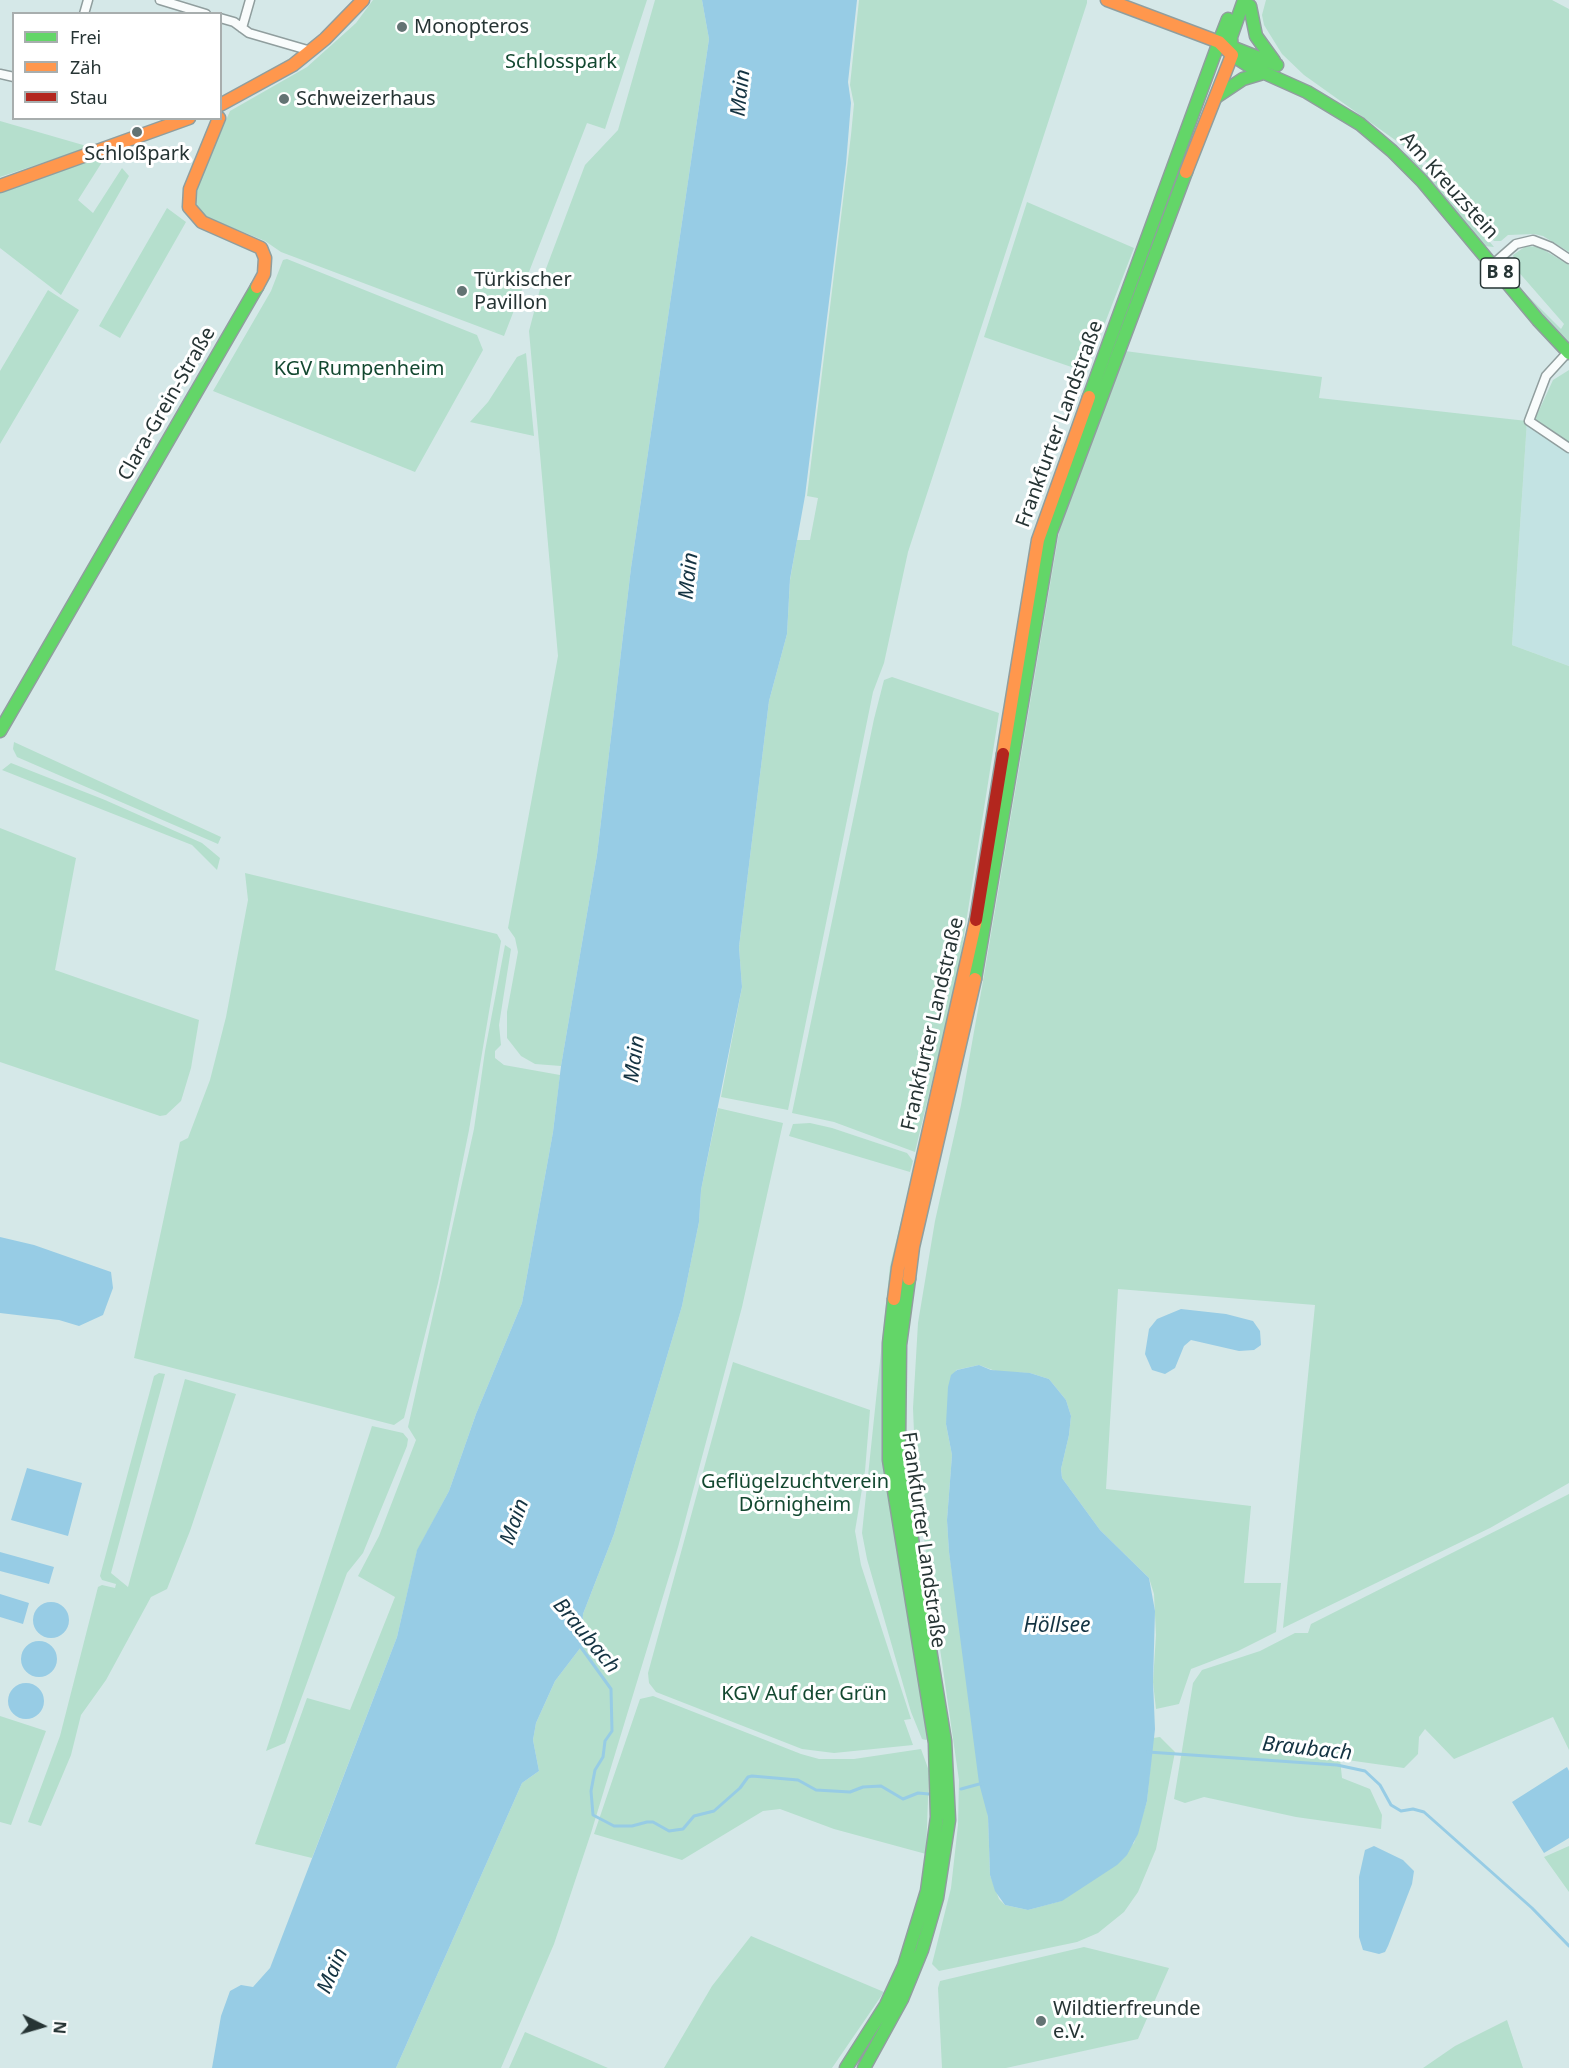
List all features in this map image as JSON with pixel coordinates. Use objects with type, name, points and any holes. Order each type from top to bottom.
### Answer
[{"type":"main road","points":[[222,108],[311,51],[363,0]]},
{"type":"main road","points":[[1107,0],[1277,65]]},
{"type":"main road","name":"Frankfurter Landstraße","points":[[864,2068],[902,1999],[922,1950],[937,1898],[949,1820],[945,1741],[904,1490],[899,1442],[898,1365],[908,1271],[918,1219],[981,953],[1051,532],[1215,97],[1235,0]]},
{"type":"main road","name":"Frankfurter Landstraße","points":[[846,2068],[886,2005],[904,1966],[927,1891],[936,1834],[935,1743],[889,1460],[889,1343],[898,1268],[971,953],[1038,540],[1054,491],[1226,45],[1249,2]]},
{"type":"main road","name":"Am Kreuzstein","points":[[1249,2],[1258,40],[1277,65],[1307,92]]},
{"type":"main road","name":"B 8","points":[[1226,45],[1263,73]]},
{"type":"main road","points":[[1215,97],[1243,79],[1263,73]]},
{"type":"main road","name":"Am Kreuzstein","points":[[1263,73],[1307,92],[1360,124],[1392,151],[1422,181],[1569,352]]},
{"type":"main road","points":[[0,186],[183,120]]},
{"type":"main road","name":"Clara-Grein-Straße","points":[[0,731],[264,274],[266,258],[261,248],[202,222],[189,207],[190,189],[218,120]]},
{"type":"street","points":[[160,0],[199,12]]},
{"type":"street","points":[[242,28],[250,0]]},
{"type":"street","points":[[222,19],[249,33],[311,51]]},
{"type":"street","points":[[1492,265],[1516,244],[1533,240],[1551,247],[1569,259]]},
{"type":"street","points":[[1569,352],[1546,376],[1529,422],[1569,448]]},
{"type":"shaded area","points":[[1535,419],[1569,442],[1569,666],[1512,645],[1527,421]]},
{"type":"green space","name":"Schlosspark","points":[[373,0],[647,0],[605,129],[587,123],[504,336],[281,252],[265,241],[204,216],[197,209],[193,197],[230,111],[307,67],[356,23]]},
{"type":"green space","points":[[655,0],[702,0],[709,39],[631,568],[597,855],[561,1066],[535,1064],[521,1056],[507,1038],[507,1012],[518,952],[515,938],[508,928],[558,656],[529,331],[544,274],[585,165],[618,130]]},
{"type":"green space","points":[[859,0],[1087,0],[1087,3],[908,552],[884,663],[873,692],[788,1110],[721,1097],[742,987],[739,947],[769,701],[787,634],[790,580],[797,540],[810,540],[818,498],[807,496],[851,135],[854,104],[850,85]]},
{"type":"green space","points":[[1266,0],[1552,0],[1569,9],[1569,252],[1543,236],[1534,234],[1508,235],[1501,241],[1494,241],[1433,167],[1304,75],[1282,54],[1264,25],[1262,15]]},
{"type":"green space","points":[[0,121],[90,147],[0,177]]},
{"type":"green space","points":[[1396,147],[1432,172],[1494,247],[1484,246],[1429,178]]},
{"type":"green space","points":[[90,159],[104,159],[78,200],[93,213],[122,168],[129,176],[61,295],[0,248],[0,190]]},
{"type":"green space","points":[[1027,202],[1134,248],[1086,372],[984,337]]},
{"type":"green space","points":[[167,208],[186,222],[120,338],[99,326]]},
{"type":"green space","points":[[1526,246],[1539,247],[1569,265],[1569,344],[1514,282],[1561,329],[1564,324],[1516,269],[1513,255]]},
{"type":"green space","name":"KGV Rumpenheim","points":[[287,259],[477,335],[483,350],[415,472],[213,391],[271,291],[283,260]]},
{"type":"green space","points":[[48,290],[79,310],[0,444],[0,371]]},
{"type":"green space","points":[[1125,351],[1322,377],[1319,398],[1527,421],[1512,645],[1569,666],[1569,1483],[1490,1528],[1283,1628],[1315,1305],[1118,1289],[1106,1489],[1251,1506],[1244,1583],[1281,1583],[1276,1632],[1238,1651],[1191,1669],[1179,1704],[1156,1709],[1153,1682],[1156,1635],[1154,1594],[1149,1578],[1100,1530],[1062,1478],[1061,1469],[1071,1416],[1066,1400],[1049,1379],[1030,1373],[998,1372],[979,1365],[956,1370],[946,1424],[952,1455],[947,1520],[949,1552],[988,1817],[990,1875],[999,1899],[1005,1905],[1028,1910],[1061,1901],[1134,1843],[1147,1801],[1153,1738],[1160,1737],[1175,1752],[1156,1849],[1138,1892],[1124,1912],[1098,1933],[1077,1942],[939,1971],[932,1964],[951,1888],[958,1825],[959,1780],[916,1483],[913,1408],[918,1323],[935,1221],[961,1105],[1059,532],[1064,511]]},
{"type":"green space","points":[[526,353],[534,436],[470,422],[488,402],[517,357]]},
{"type":"green space","points":[[1569,370],[1569,442],[1535,419],[1553,380]]},
{"type":"green space","points":[[892,677],[999,713],[958,974],[915,1152],[834,1122],[792,1113],[874,719],[884,680]]},
{"type":"green space","points":[[14,742],[221,837],[218,844],[17,757],[13,749]]},
{"type":"green space","points":[[11,763],[105,800],[202,843],[220,858],[217,870],[192,845],[2,770]]},
{"type":"green space","points":[[0,828],[76,858],[55,970],[199,1020],[191,1068],[181,1101],[166,1115],[160,1116],[0,1062]]},
{"type":"green space","points":[[245,873],[497,934],[501,941],[469,1130],[438,1283],[404,1418],[394,1425],[134,1358],[180,1142],[188,1138],[210,1080],[226,1017],[248,900]]},
{"type":"green space","points":[[505,945],[511,949],[499,1025],[501,1045],[495,1051],[495,1058],[504,1065],[560,1075],[553,1132],[522,1303],[476,1414],[449,1491],[417,1551],[397,1637],[312,1858],[255,1844],[307,1698],[350,1710],[395,1597],[358,1576],[379,1536],[416,1440],[408,1427],[474,1129],[485,1051]]},
{"type":"green space","points":[[718,1108],[783,1123],[742,1307],[678,1547],[591,1833],[554,1944],[501,2068],[396,2068],[522,1783],[539,1771],[533,1740],[536,1723],[555,1681],[581,1647],[583,1614],[614,1534],[682,1306],[699,1222],[701,1190]]},
{"type":"green space","points":[[810,1123],[907,1153],[913,1161],[910,1172],[789,1136],[793,1124]]},
{"type":"green space","points":[[913,1172],[915,1175],[895,1268],[892,1510],[930,1737],[926,1740],[922,1739],[911,1712],[867,1559],[862,1533],[890,1266]]},
{"type":"green space","points":[[733,1362],[870,1410],[865,1471],[855,1531],[861,1565],[911,1719],[904,1720],[913,1745],[834,1753],[802,1749],[656,1692],[649,1683],[648,1673]]},
{"type":"green space","points":[[159,1373],[165,1374],[111,1573],[128,1587],[185,1379],[236,1394],[190,1531],[167,1589],[151,1597],[106,1680],[81,1715],[71,1755],[41,1826],[28,1822],[60,1736],[98,1587],[102,1585],[115,1588],[116,1584],[102,1580],[100,1576],[154,1376]]},
{"type":"green space","points":[[372,1426],[403,1433],[408,1439],[407,1446],[363,1553],[347,1573],[285,1743],[266,1751]]},
{"type":"green space","points":[[1569,1494],[1569,1750],[1553,1717],[1454,1759],[1425,1729],[1419,1737],[1418,1754],[1404,1768],[1340,1759],[1342,1778],[1370,1789],[1382,1815],[1381,1829],[1296,1817],[1204,1797],[1185,1803],[1174,1799],[1193,1683],[1202,1670],[1260,1651],[1295,1633],[1308,1633],[1311,1624]]},
{"type":"green space","points":[[653,1696],[819,1759],[854,1759],[921,1749],[929,1771],[926,1854],[834,1829],[780,1809],[763,1811],[682,1860],[594,1834],[640,1699]]},
{"type":"green space","points":[[0,1716],[46,1731],[11,1825],[0,1822]]},
{"type":"green space","points":[[1569,1846],[1569,1892],[1544,1857]]},
{"type":"green space","points":[[751,1936],[884,1992],[832,2068],[664,2068],[712,1986]]},
{"type":"green space","points":[[1084,1947],[1169,1968],[1138,2039],[1006,2068],[942,2068],[938,1988],[940,1981]]},
{"type":"green space","points":[[1507,2020],[1523,2068],[1423,2068],[1455,2046]]},
{"type":"green space","points":[[525,2032],[608,2068],[509,2068]]},
{"type":"water","name":"Main","points":[[702,0],[857,0],[848,82],[851,103],[846,164],[805,496],[790,579],[787,634],[769,701],[739,947],[742,987],[701,1190],[699,1222],[682,1306],[614,1534],[583,1614],[581,1647],[555,1681],[536,1723],[533,1740],[539,1771],[522,1783],[396,2068],[212,2068],[221,2016],[230,1991],[241,1985],[253,1987],[270,1968],[397,1637],[417,1550],[449,1491],[476,1414],[522,1303],[553,1132],[561,1066],[597,855],[631,568],[709,39]]},
{"type":"water","points":[[0,1237],[34,1245],[111,1272],[113,1288],[103,1315],[79,1326],[59,1320],[0,1313]]},
{"type":"water","points":[[1181,1309],[1226,1314],[1253,1321],[1260,1331],[1261,1345],[1254,1350],[1239,1351],[1191,1340],[1184,1346],[1175,1368],[1165,1374],[1152,1370],[1145,1354],[1149,1329],[1157,1319]]},
{"type":"water","name":"Höllsee","points":[[979,1365],[991,1370],[1030,1373],[1049,1379],[1066,1400],[1071,1416],[1061,1469],[1062,1478],[1100,1530],[1149,1578],[1155,1611],[1153,1682],[1155,1729],[1147,1801],[1138,1834],[1127,1855],[1117,1865],[1062,1901],[1028,1910],[1005,1905],[995,1891],[990,1875],[988,1817],[979,1783],[949,1552],[947,1520],[952,1455],[946,1424],[948,1387],[951,1375],[957,1370]]},
{"type":"water","points":[[27,1468],[82,1483],[68,1536],[11,1520]]},
{"type":"water","points":[[0,1552],[54,1567],[49,1584],[0,1571]]},
{"type":"water","points":[[0,1594],[29,1603],[23,1624],[0,1617]]},
{"type":"water","points":[[51,1602],[64,1607],[69,1620],[64,1633],[51,1638],[38,1633],[33,1620],[38,1607]]},
{"type":"water","points":[[39,1641],[52,1646],[57,1659],[52,1672],[39,1677],[26,1672],[21,1659],[26,1646]]},
{"type":"water","points":[[26,1683],[39,1688],[44,1701],[39,1714],[26,1719],[13,1714],[8,1701],[13,1688]]},
{"type":"water","points":[[1567,1767],[1569,1771],[1569,1838],[1544,1853],[1512,1802]]},
{"type":"water","points":[[1374,1846],[1403,1860],[1414,1871],[1412,1884],[1388,1946],[1385,1952],[1379,1954],[1363,1950],[1359,1937],[1359,1877],[1365,1850]]},
{"type":"waterway","name":"Braubach","points":[[580,1646],[611,1689],[612,1731],[605,1741],[603,1757],[595,1770],[591,1791],[593,1815],[614,1826],[632,1826],[653,1822],[669,1831],[683,1829],[694,1816],[714,1811],[740,1788],[748,1777],[752,1776],[798,1780],[816,1790],[850,1792],[863,1787],[881,1786],[903,1799],[918,1793],[929,1794]]},
{"type":"waterway","name":"Braubach","points":[[1148,1752],[1337,1765],[1365,1771],[1380,1785],[1391,1805],[1401,1811],[1413,1809],[1424,1812],[1532,1908],[1569,1946]]},
{"type":"waterway","points":[[961,1789],[983,1783]]},
{"type":"traffic: fast","points":[[1244,0],[1231,37],[1232,55],[1249,66],[1307,92],[1360,124],[1392,151],[1422,181],[1538,320],[1569,353]]},
{"type":"traffic: fast","points":[[1250,6],[1256,36],[1274,61]]},
{"type":"traffic: fast","points":[[1228,19],[1219,42],[1277,65]]},
{"type":"traffic: fast","points":[[1089,397],[1219,42]]},
{"type":"traffic: fast","points":[[1216,97],[1243,79],[1263,73]]},
{"type":"traffic: fast","points":[[975,979],[1051,532],[1186,172]]},
{"type":"traffic: fast","points":[[0,731],[257,287]]},
{"type":"traffic: fast","points":[[864,2068],[902,1999],[922,1950],[937,1898],[949,1820],[945,1741],[904,1490],[899,1442],[900,1345],[909,1279]]},
{"type":"traffic: fast","points":[[846,2068],[886,2005],[904,1966],[927,1891],[937,1817],[935,1743],[889,1460],[889,1343],[894,1299]]},
{"type":"traffic: slow","points":[[222,104],[293,65],[325,39],[363,0]]},
{"type":"traffic: slow","points":[[1107,0],[1219,42],[1232,55],[1186,172]]},
{"type":"traffic: slow","points":[[0,186],[183,120]]},
{"type":"traffic: slow","points":[[218,120],[190,189],[189,207],[202,222],[261,248],[265,258],[264,274],[257,287]]},
{"type":"traffic: slow","points":[[1003,754],[1038,540],[1089,397]]},
{"type":"traffic: slow","points":[[894,1299],[898,1268],[976,920]]},
{"type":"traffic: slow","points":[[909,1279],[913,1247],[975,979]]},
{"type":"traffic: jam","points":[[976,920],[1003,754]]},
{"type":"place","name":"Monopteros","points":[[402,27]]},
{"type":"place","name":"Schweizerhaus","points":[[284,99]]},
{"type":"place","name":"Schloßpark","points":[[137,132]]},
{"type":"place","name":"Türkischer Pavillon","points":[[462,291]]},
{"type":"place","name":"Wildtierfreunde e.V.","points":[[1041,2021]]},
{"type":"park label","name":"Geflügelzuchtverein Dörnigheim","points":[[795,1494]]},
{"type":"park label","name":"KGV Auf der Grün","points":[[804,1694]]}]
